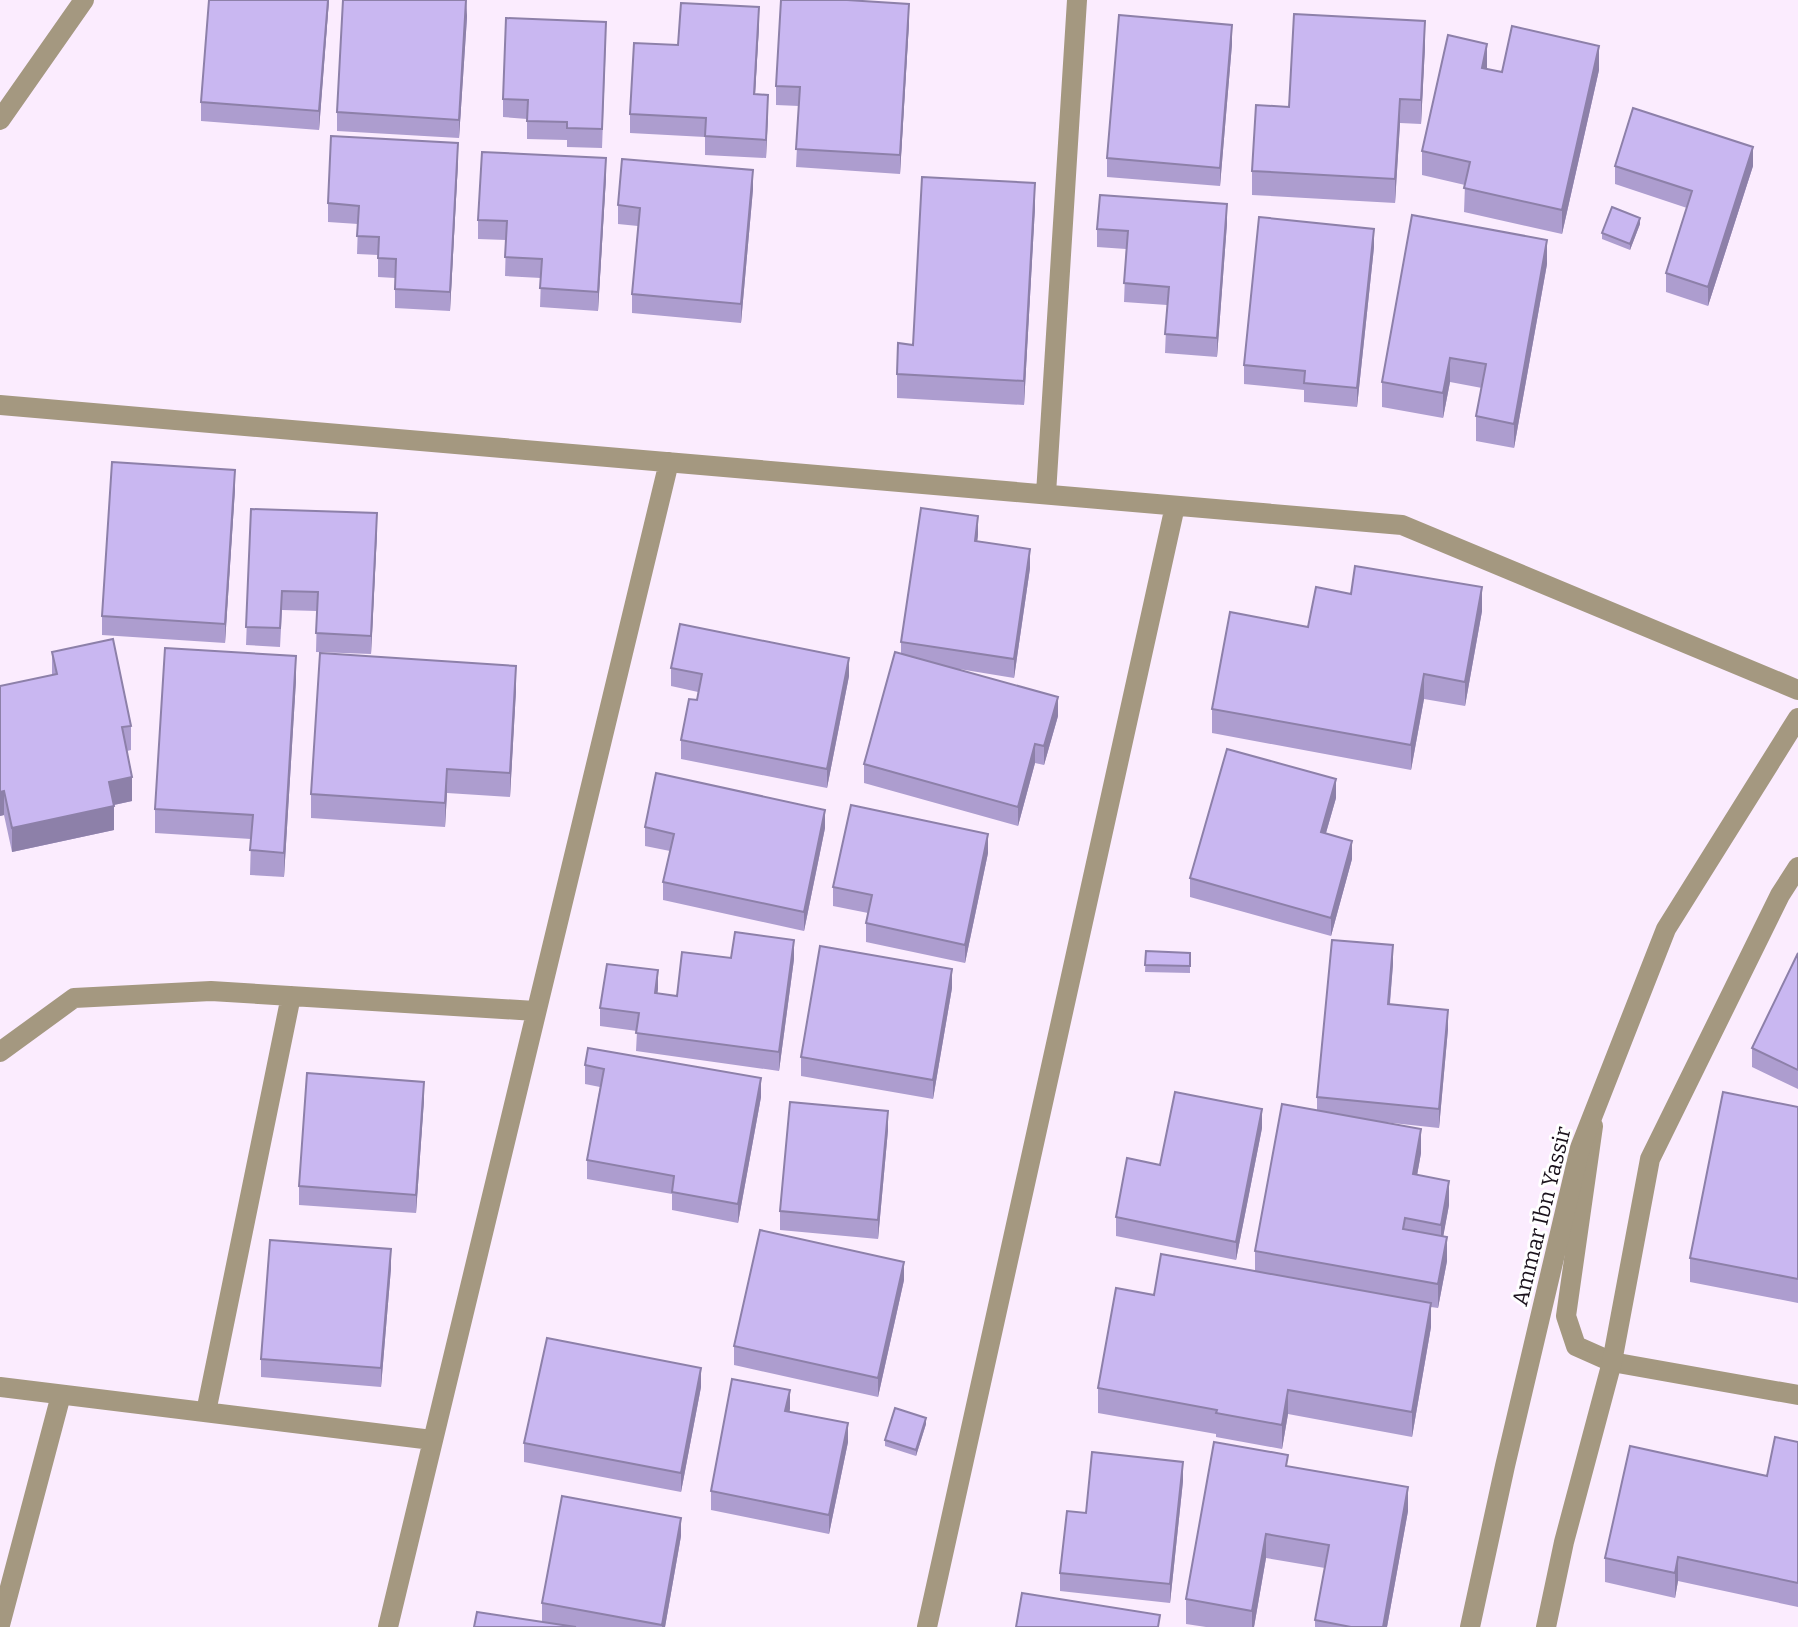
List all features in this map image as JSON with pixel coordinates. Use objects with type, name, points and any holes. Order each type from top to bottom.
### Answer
[{"type":"street","points":[[0,120],[84,0]]},
{"type":"street","points":[[1046,494],[1077,0]]},
{"type":"street","points":[[0,405],[1402,525],[1798,690]]},
{"type":"street","points":[[388,1627],[669,462]]},
{"type":"street","points":[[927,1627],[1175,506]]},
{"type":"street","name":"Ammar Ibn Yassir","points":[[1470,1627],[1580,1148],[1666,929],[1798,718]]},
{"type":"street","points":[[1546,1627],[1564,1542],[1612,1362],[1650,1159],[1780,895],[1798,867]]},
{"type":"street","points":[[0,1052],[74,998],[211,991],[535,1011]]},
{"type":"street","points":[[206,1412],[291,996]]},
{"type":"street","points":[[1595,1111],[1566,1316],[1576,1346],[1612,1362],[1798,1395]]},
{"type":"street","points":[[0,1387],[432,1440]]},
{"type":"street","points":[[0,1625],[61,1395]]},
{"type":"building","points":[[209,0],[328,0],[319,111],[201,102]]},
{"type":"building","points":[[343,0],[466,0],[459,120],[337,112]]},
{"type":"building","points":[[781,0],[909,4],[900,155],[796,149],[800,87],[776,86]]},
{"type":"building","points":[[681,3],[759,7],[754,94],[768,95],[766,140],[705,136],[706,118],[630,114],[634,43],[678,45]]},
{"type":"building","points":[[1294,14],[1425,21],[1421,100],[1400,99],[1395,179],[1252,171],[1256,105],[1289,107]]},
{"type":"building","points":[[1119,15],[1232,25],[1220,168],[1107,158]]},
{"type":"building","points":[[506,18],[606,22],[602,129],[567,128],[567,122],[527,121],[528,100],[503,99]]},
{"type":"building","points":[[1512,26],[1599,46],[1562,210],[1464,188],[1470,162],[1422,151],[1448,35],[1487,44],[1482,68],[1502,72]]},
{"type":"building","points":[[1633,108],[1753,147],[1708,287],[1666,273],[1692,191],[1615,166]]},
{"type":"building","points":[[331,136],[458,143],[450,292],[395,289],[396,259],[378,258],[379,237],[357,236],[359,206],[328,203]]},
{"type":"building","points":[[482,152],[606,158],[598,292],[540,288],[542,259],[505,257],[507,221],[478,220]]},
{"type":"building","points":[[622,159],[753,170],[741,304],[632,294],[640,208],[618,205]]},
{"type":"building","points":[[922,177],[1035,183],[1024,381],[897,374],[898,343],[913,345]]},
{"type":"building","points":[[1100,195],[1227,204],[1217,338],[1165,334],[1169,287],[1124,283],[1128,231],[1097,229]]},
{"type":"building","points":[[1612,207],[1640,218],[1630,244],[1602,233]]},
{"type":"building","points":[[1412,215],[1547,240],[1514,424],[1476,416],[1486,364],[1450,358],[1443,393],[1382,382]]},
{"type":"building","points":[[1259,217],[1374,229],[1357,388],[1304,383],[1305,371],[1244,365]]},
{"type":"building","points":[[112,462],[235,470],[225,624],[102,616]]},
{"type":"building","points":[[921,508],[978,516],[975,541],[1030,549],[1014,659],[901,642]]},
{"type":"building","points":[[251,509],[377,513],[371,636],[316,633],[318,592],[282,591],[280,628],[246,627]]},
{"type":"building","points":[[1355,566],[1482,587],[1465,682],[1424,674],[1411,745],[1212,709],[1230,612],[1308,627],[1316,587],[1351,594]]},
{"type":"building","points":[[680,624],[849,658],[827,769],[681,740],[689,699],[697,700],[702,674],[671,668]]},
{"type":"building","points":[[113,639],[131,726],[122,727],[132,777],[109,782],[114,806],[12,828],[4,791],[0,792],[0,686],[57,674],[52,652]]},
{"type":"building","points":[[165,648],[296,656],[284,853],[250,850],[253,815],[155,809]]},
{"type":"building","points":[[895,652],[1058,697],[1044,746],[1035,744],[1018,807],[864,764]]},
{"type":"building","points":[[320,653],[516,666],[510,773],[447,769],[445,803],[311,794]]},
{"type":"building","points":[[1227,749],[1336,779],[1321,832],[1352,841],[1331,918],[1190,878]]},
{"type":"building","points":[[656,773],[825,810],[804,912],[663,882],[674,834],[645,827]]},
{"type":"building","points":[[851,805],[988,834],[965,945],[866,923],[872,895],[833,887]]},
{"type":"building","points":[[735,932],[794,940],[779,1052],[636,1033],[639,1013],[600,1008],[607,964],[658,970],[655,993],[677,996],[682,952],[731,958]]},
{"type":"building","points":[[1332,940],[1393,945],[1388,1004],[1448,1010],[1439,1109],[1317,1097]]},
{"type":"building","points":[[820,946],[952,969],[933,1080],[801,1057]]},
{"type":"building","points":[[1146,951],[1190,953],[1190,966],[1145,965]]},
{"type":"building","points":[[1798,953],[1798,1070],[1752,1048]]},
{"type":"building","points":[[588,1048],[761,1078],[738,1204],[672,1192],[674,1176],[587,1160],[604,1069],[585,1065]]},
{"type":"building","points":[[307,1073],[424,1082],[416,1195],[299,1186]]},
{"type":"building","points":[[1175,1092],[1262,1109],[1236,1242],[1116,1217],[1127,1158],[1160,1165]]},
{"type":"building","points":[[1723,1092],[1798,1107],[1798,1279],[1690,1258]]},
{"type":"building","points":[[790,1102],[888,1111],[878,1220],[780,1211]]},
{"type":"building","points":[[1282,1104],[1421,1129],[1413,1174],[1449,1181],[1441,1225],[1405,1218],[1403,1229],[1447,1237],[1438,1284],[1255,1251]]},
{"type":"building","points":[[760,1230],[904,1262],[878,1378],[734,1346]]},
{"type":"building","points":[[270,1240],[391,1249],[381,1368],[261,1359]]},
{"type":"building","points":[[1161,1254],[1431,1303],[1412,1412],[1288,1390],[1282,1425],[1098,1388],[1116,1288],[1154,1295]]},
{"type":"building","points":[[547,1338],[701,1368],[681,1473],[524,1443]]},
{"type":"building","points":[[732,1379],[790,1390],[785,1411],[848,1423],[829,1515],[711,1491]]},
{"type":"building","points":[[895,1408],[926,1418],[916,1450],[885,1440]]},
{"type":"building","points":[[1775,1437],[1798,1442],[1798,1583],[1678,1557],[1675,1573],[1605,1558],[1630,1446],[1767,1476]]},
{"type":"building","points":[[1214,1442],[1288,1455],[1286,1466],[1408,1487],[1383,1627],[1351,1627],[1315,1620],[1329,1545],[1266,1534],[1252,1611],[1186,1599]]},
{"type":"building","points":[[1092,1452],[1183,1462],[1170,1584],[1060,1573],[1067,1511],[1086,1513]]},
{"type":"building","points":[[562,1496],[681,1518],[662,1625],[542,1603]]},
{"type":"building","points":[[1022,1593],[1160,1615],[1158,1627],[1016,1627]]},
{"type":"building","points":[[477,1612],[576,1627],[474,1627]]}]
